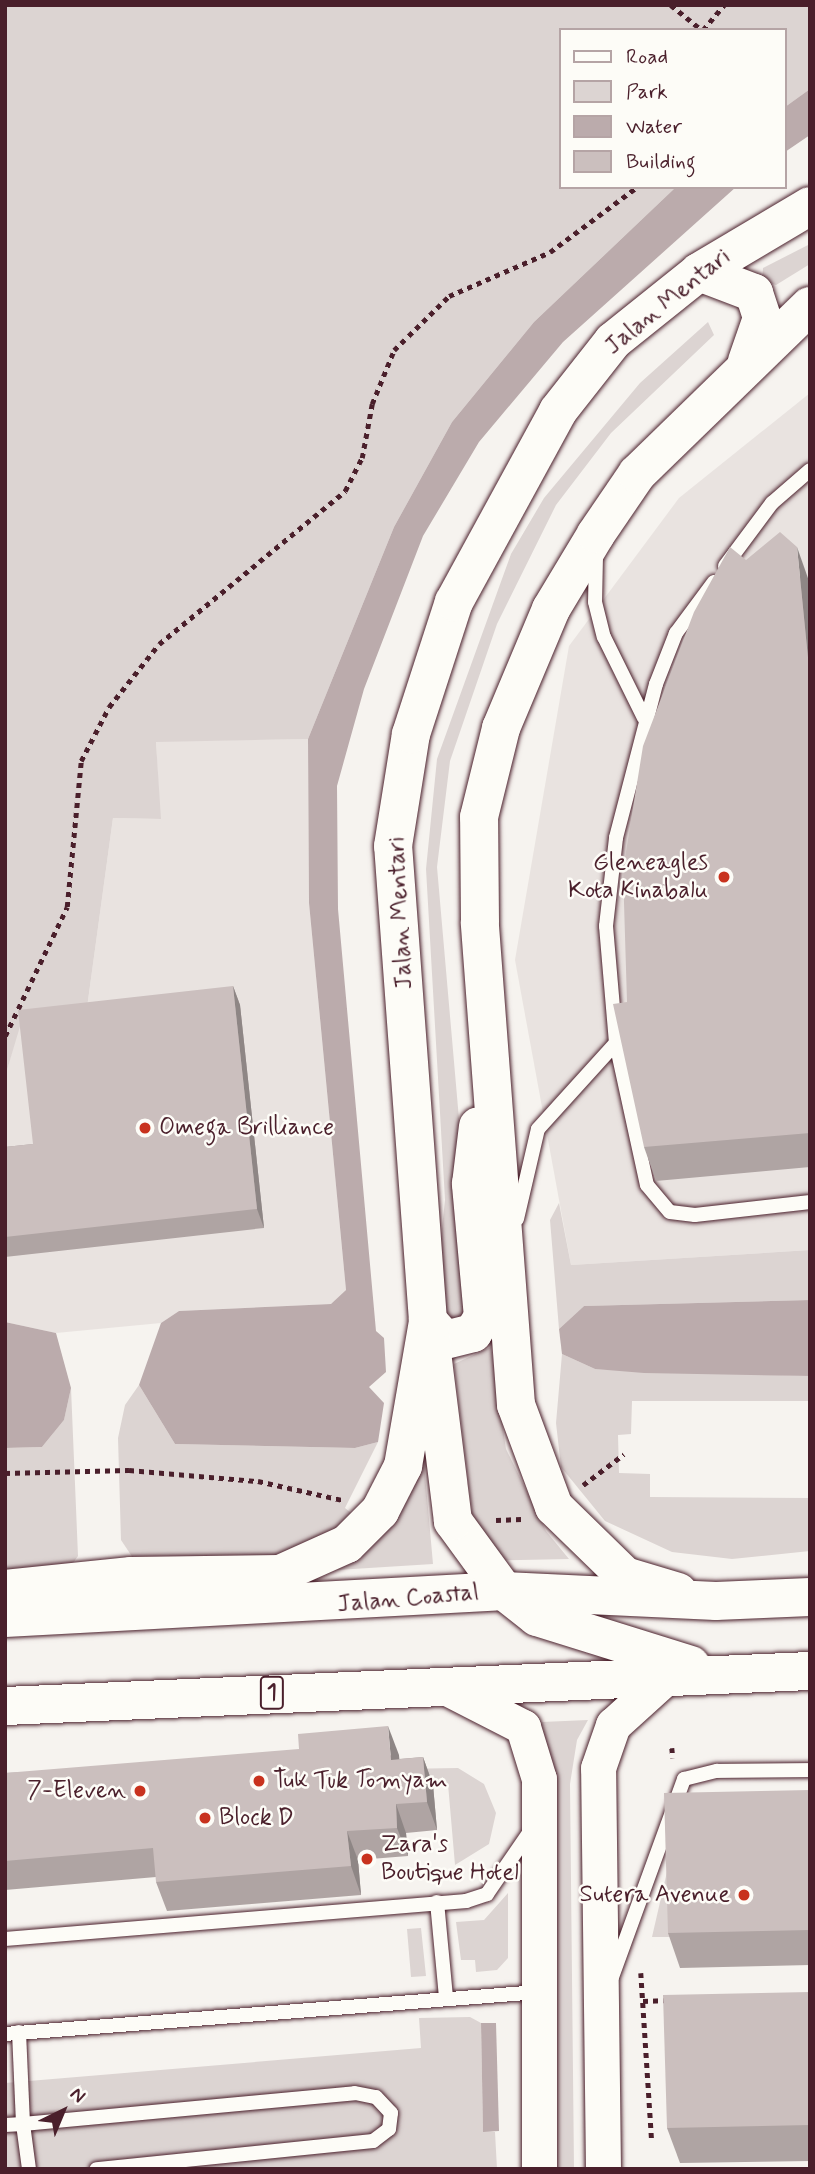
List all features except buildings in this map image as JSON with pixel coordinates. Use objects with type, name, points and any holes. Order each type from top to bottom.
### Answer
[{"type":"main road","name":"Jalan Mentari","points":[[720,1672],[537,1617],[504,1591],[453,1521],[428,1321],[393,846],[411,734],[454,602],[521,470],[613,341],[699,272],[810,206]]},
{"type":"main road","points":[[699,272],[749,288],[761,307],[759,336],[744,366]]},
{"type":"main road","points":[[716,1601],[625,1576],[554,1507],[516,1405],[489,1030],[479,817],[488,775],[551,609],[596,534],[638,474],[744,366],[810,306]]},
{"type":"main road","points":[[428,1321],[445,1340],[473,1333],[483,1317],[471,1184],[489,1030]]},
{"type":"main road","points":[[5,1589],[131,1576],[280,1574],[347,1544],[380,1511],[403,1466],[428,1321]]},
{"type":"main road","name":"Jalan Coastal","points":[[5,1618],[504,1591],[716,1601],[810,1598]]},
{"type":"main road","name":"1","points":[[5,1706],[720,1672],[810,1671]]},
{"type":"street","points":[[603,2169],[598,1768],[613,1725],[667,1676]]},
{"type":"street","points":[[443,1686],[523,1727],[539,1779],[539,2169]]},
{"type":"street","points":[[603,2116],[621,2169]]},
{"type":"lane","points":[[810,470],[772,503],[676,633],[644,718],[616,838],[606,926],[616,1043],[647,1185],[670,1212],[695,1215],[810,1202]]},
{"type":"lane","points":[[596,534],[594,602],[616,668],[644,718]]},
{"type":"lane","points":[[506,1284],[538,1129],[616,1043]]},
{"type":"lane","points":[[602,2005],[684,1779],[717,1771],[810,1770]]},
{"type":"lane","points":[[5,1940],[437,1902],[487,1894],[541,1814]]},
{"type":"lane","points":[[437,1902],[446,1997]]},
{"type":"lane","points":[[29,2169],[12,2033],[446,1997],[541,1992]]},
{"type":"lane","points":[[5,2125],[355,2093],[376,2097],[391,2113],[390,2129],[373,2141],[96,2169]]},
{"type":"path","points":[[671,5],[700,28]]},
{"type":"path","points":[[704,28],[724,5]]},
{"type":"path","points":[[5,1036],[67,908],[81,761],[110,707],[159,644],[345,491],[362,458],[373,404],[403,341],[449,296],[550,252],[634,189]]},
{"type":"path","points":[[572,1492],[624,1454]]},
{"type":"path","points":[[487,1521],[526,1518]]},
{"type":"path","points":[[672,1748],[673,1759]]},
{"type":"path","points":[[640,1963],[652,2143]]},
{"type":"path","points":[[643,2001],[684,2000]]},
{"type":"shaded area","points":[[810,393],[810,1250],[571,1265],[515,960],[569,646],[679,498]]},
{"type":"shaded area","points":[[308,739],[309,903],[346,1290],[332,1304],[179,1311],[161,1323],[56,1333],[5,1322],[5,1077],[20,1023],[86,1015],[113,818],[160,819],[156,741]]},
{"type":"green space","points":[[5,5],[810,5],[810,89],[787,106],[787,28],[560,28],[560,189],[674,189],[534,322],[452,422],[394,527],[308,739],[156,742],[161,819],[113,818],[86,1015],[21,1023],[5,1077]]},
{"type":"green space","points":[[810,244],[810,264],[776,285],[762,281],[763,268]]},
{"type":"green space","points":[[708,322],[714,335],[611,433],[556,505],[497,624],[450,761],[437,867],[476,1314],[458,1325],[447,1316],[439,1257],[445,1200],[426,869],[437,759],[511,554],[544,498],[640,383]]},
{"type":"green space","points":[[559,1203],[571,1265],[810,1250],[810,1300],[584,1306],[559,1329],[550,1220]]},
{"type":"green space","points":[[491,1347],[506,1449],[546,1531],[569,1559],[478,1561],[454,1364]]},
{"type":"green space","points":[[562,1354],[595,1369],[810,1376],[810,1401],[632,1401],[631,1434],[618,1435],[619,1473],[650,1474],[650,1497],[810,1498],[810,1551],[732,1559],[672,1552],[605,1521],[561,1467],[556,1423]]},
{"type":"green space","points":[[139,1385],[175,1444],[355,1448],[378,1442],[345,1508],[360,1520],[279,1560],[133,1558],[121,1540],[118,1438],[125,1405]]},
{"type":"green space","points":[[71,1388],[78,1556],[68,1570],[5,1577],[5,1448],[42,1447],[64,1420]]},
{"type":"green space","points":[[422,1441],[433,1564],[337,1570],[369,1546]]},
{"type":"green space","points":[[588,1720],[577,1740],[570,1784],[574,2169],[551,2169],[519,1723]]},
{"type":"green space","points":[[458,1768],[484,1784],[496,1813],[489,1844],[455,1865],[448,1784],[402,1788],[400,1769]]},
{"type":"green space","points":[[672,1850],[674,1937],[652,1937]]},
{"type":"green space","points":[[508,1893],[508,1958],[497,1970],[476,1972],[475,1960],[461,1960],[456,1922],[484,1920]]},
{"type":"green space","points":[[421,1928],[426,1976],[411,1977],[407,1929]]},
{"type":"green space","points":[[470,2017],[481,2023],[483,2131],[495,2132],[497,2169],[5,2169],[5,2083],[421,2048],[419,2018]]},
{"type":"water","points":[[810,89],[810,135],[787,151],[787,106]]},
{"type":"water","points":[[674,189],[734,189],[563,342],[479,442],[423,536],[364,689],[337,786],[338,909],[376,1331],[384,1338],[386,1372],[369,1387],[384,1403],[378,1442],[355,1448],[175,1444],[139,1385],[161,1323],[179,1311],[331,1304],[346,1290],[309,903],[308,739],[394,527],[452,422],[534,322]]},
{"type":"water","points":[[810,1300],[810,1376],[644,1373],[595,1369],[562,1354],[559,1329],[584,1306]]},
{"type":"water","points":[[5,1322],[56,1333],[71,1388],[64,1420],[42,1447],[5,1448]]},
{"type":"water","points":[[481,2023],[496,2023],[499,2131],[483,2132]]},
{"type":"place","name":"Gleneagles Kota Kinabalu","points":[[724,877]]},
{"type":"place","name":"Omega Brilliance","points":[[145,1128]]},
{"type":"place","name":"Tuk Tuk Tomyam","points":[[259,1781]]},
{"type":"place","name":"7-Eleven","points":[[140,1791]]},
{"type":"place","name":"Block D","points":[[205,1818]]},
{"type":"place","name":"Zara's Boutique Hotel","points":[[367,1859]]},
{"type":"place","name":"Sutera Avenue","points":[[744,1895]]}]
